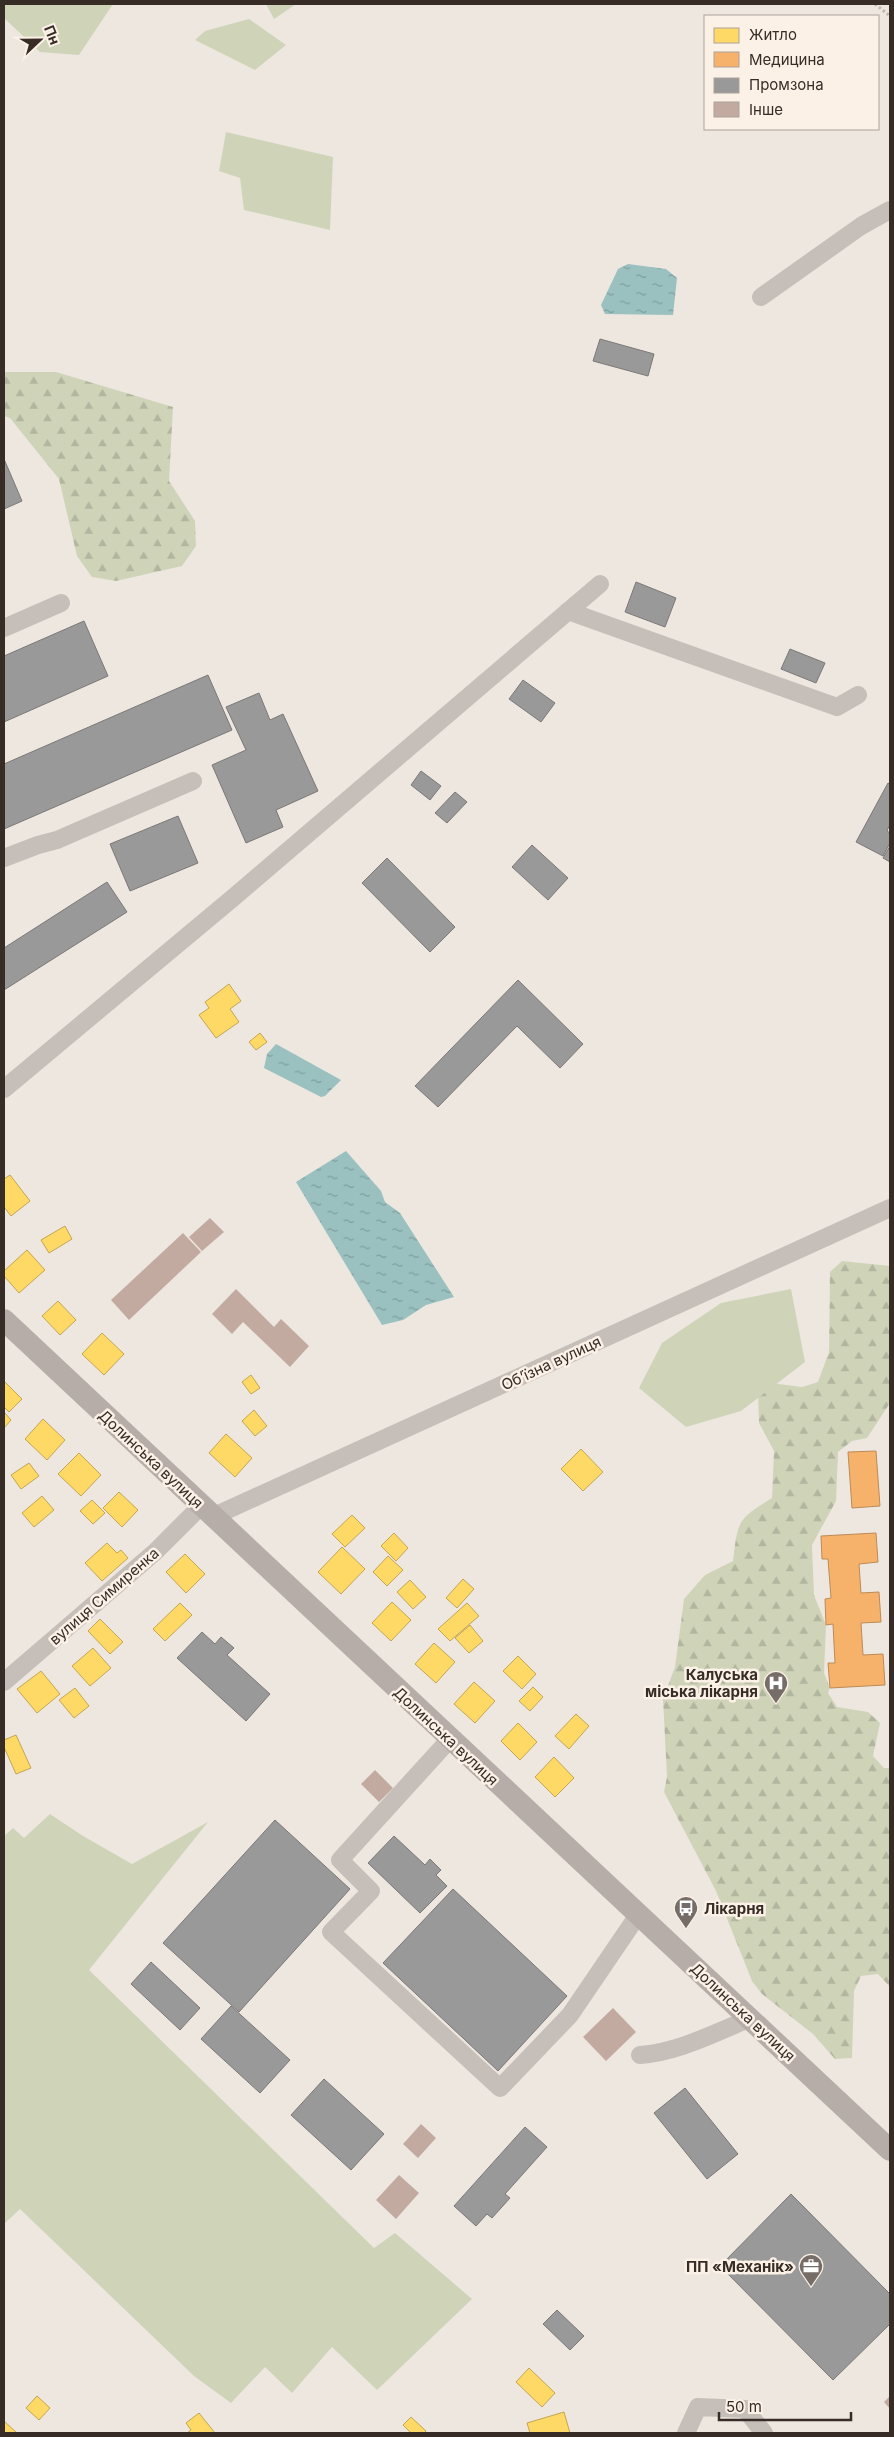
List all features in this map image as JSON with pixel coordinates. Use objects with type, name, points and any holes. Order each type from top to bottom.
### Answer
[{"type":"main road","name":"Долинська вулиця","points":[[4,1320],[890,2150]]},
{"type":"street","points":[[761,297],[861,226],[890,210]]},
{"type":"street","points":[[4,1089],[234,897],[600,584]]},
{"type":"street","points":[[4,628],[61,603]]},
{"type":"street","points":[[568,611],[837,707],[858,695]]},
{"type":"street","points":[[4,858],[57,840],[193,782]]},
{"type":"street","name":"Обʼїзна вулиця","points":[[207,1512],[890,1208]]},
{"type":"street","name":"вулиця Симиренка","points":[[4,1682],[155,1552],[207,1512]]},
{"type":"street","points":[[450,1739],[340,1860],[370,1890],[331,1932],[500,2088],[570,2015],[638,1915]]},
{"type":"street","points":[[640,2055],[657,2054],[689,2044],[750,2018]]},
{"type":"street","points":[[686,2433],[698,2407],[745,2408],[764,2433]]},
{"type":"path","points":[[875,4],[890,16]]},
{"type":"green space","points":[[4,4],[113,4],[79,55],[40,52],[4,18]]},
{"type":"green space","points":[[266,4],[296,4],[274,19]]},
{"type":"green space","points":[[249,19],[286,45],[255,70],[195,40],[205,31]]},
{"type":"green space","points":[[226,132],[333,157],[330,230],[244,210],[240,178],[219,171]]},
{"type":"green space","points":[[4,372],[56,372],[173,407],[169,481],[195,521],[196,546],[182,566],[116,581],[92,577],[77,556],[59,479],[10,418],[4,416]]},
{"type":"green space","name":"Калуська міська лікарня","points":[[842,1261],[890,1266],[890,1403],[867,1438],[852,1441],[838,1452],[836,1501],[812,1545],[814,1595],[826,1625],[824,1673],[830,1688],[828,1693],[837,1707],[868,1712],[880,1723],[873,1756],[884,1768],[890,1768],[890,1987],[878,1974],[861,1976],[854,1991],[852,2058],[835,2059],[813,2034],[762,1994],[752,1981],[716,1891],[664,1792],[667,1777],[663,1699],[675,1667],[684,1599],[705,1575],[733,1561],[736,1537],[741,1522],[752,1511],[772,1498],[774,1451],[759,1423],[758,1391],[771,1383],[802,1387],[818,1382],[829,1352],[830,1272]]},
{"type":"green space","points":[[791,1289],[805,1362],[741,1411],[686,1427],[639,1388],[662,1343],[721,1303]]},
{"type":"green space","points":[[50,1814],[83,1836],[132,1864],[208,1822],[89,1970],[374,2248],[395,2233],[472,2299],[377,2390],[332,2347],[292,2393],[265,2367],[231,2403],[194,2376],[20,2209],[4,2224],[4,1836],[13,1828],[24,1838]]},
{"type":"water","points":[[628,264],[666,269],[677,278],[673,315],[605,314],[601,305],[618,269]]},
{"type":"water","points":[[276,1044],[341,1080],[325,1096],[321,1097],[264,1068],[267,1054]]},
{"type":"water","points":[[346,1151],[381,1191],[385,1202],[400,1213],[454,1297],[426,1305],[403,1320],[382,1325],[296,1182]]},
{"type":"building: Житло","points":[[229,984],[241,1001],[230,1009],[239,1022],[216,1038],[199,1015],[209,1008],[205,1002]]},
{"type":"building: Житло","points":[[260,1033],[267,1042],[256,1050],[249,1042]]},
{"type":"building: Житло","points":[[10,1175],[30,1201],[11,1216],[4,1207],[4,1179]]},
{"type":"building: Житло","points":[[65,1226],[72,1239],[49,1253],[41,1240]]},
{"type":"building: Житло","points":[[27,1250],[45,1270],[19,1293],[4,1276],[4,1271]]},
{"type":"building: Житло","points":[[58,1301],[76,1320],[60,1335],[42,1316]]},
{"type":"building: Житло","points":[[102,1333],[124,1354],[104,1375],[82,1354]]},
{"type":"building: Житло","points":[[251,1375],[260,1388],[251,1394],[242,1382]]},
{"type":"building: Житло","points":[[4,1381],[22,1399],[9,1412],[4,1407]]},
{"type":"building: Житло","points":[[254,1410],[267,1426],[255,1436],[242,1421]]},
{"type":"building: Житло","points":[[4,1412],[11,1420],[4,1428]]},
{"type":"building: Житло","points":[[43,1419],[65,1440],[47,1460],[25,1439]]},
{"type":"building: Житло","points":[[226,1434],[252,1458],[235,1477],[209,1453]]},
{"type":"building: Житло","points":[[581,1449],[603,1472],[583,1491],[561,1469]]},
{"type":"building: Житло","points":[[79,1453],[101,1475],[81,1496],[58,1474]]},
{"type":"building: Житло","points":[[29,1463],[39,1476],[21,1489],[11,1475]]},
{"type":"building: Житло","points":[[119,1492],[138,1510],[122,1527],[103,1508]]},
{"type":"building: Житло","points":[[42,1496],[54,1510],[34,1527],[22,1513]]},
{"type":"building: Житло","points":[[92,1500],[105,1513],[93,1524],[80,1511]]},
{"type":"building: Житло","points":[[352,1515],[365,1528],[345,1547],[332,1534]]},
{"type":"building: Житло","points":[[394,1533],[408,1548],[396,1561],[381,1546]]},
{"type":"building: Житло","points":[[107,1543],[117,1553],[121,1550],[128,1558],[102,1581],[85,1563]]},
{"type":"building: Житло","points":[[342,1547],[365,1569],[341,1594],[318,1572]]},
{"type":"building: Житло","points":[[185,1554],[205,1574],[186,1593],[166,1572]]},
{"type":"building: Житло","points":[[388,1556],[403,1570],[387,1586],[373,1572]]},
{"type":"building: Житло","points":[[463,1579],[474,1589],[457,1608],[446,1598]]},
{"type":"building: Житло","points":[[410,1580],[426,1597],[413,1609],[397,1592]]},
{"type":"building: Житло","points":[[392,1602],[411,1620],[391,1641],[372,1623]]},
{"type":"building: Житло","points":[[180,1603],[192,1615],[165,1641],[153,1629]]},
{"type":"building: Житло","points":[[467,1603],[479,1616],[450,1641],[438,1629]]},
{"type":"building: Житло","points":[[100,1619],[123,1642],[110,1654],[88,1631]]},
{"type":"building: Житло","points":[[470,1625],[483,1641],[469,1653],[455,1638]]},
{"type":"building: Житло","points":[[434,1643],[455,1662],[436,1683],[415,1664]]},
{"type":"building: Житло","points":[[93,1648],[111,1668],[90,1686],[72,1666]]},
{"type":"building: Житло","points":[[518,1656],[536,1674],[522,1689],[503,1671]]},
{"type":"building: Житло","points":[[41,1671],[60,1694],[37,1713],[17,1689]]},
{"type":"building: Житло","points":[[474,1682],[495,1701],[475,1723],[454,1704]]},
{"type":"building: Житло","points":[[533,1687],[543,1697],[530,1711],[519,1701]]},
{"type":"building: Житло","points":[[75,1688],[89,1706],[74,1718],[59,1700]]},
{"type":"building: Житло","points":[[576,1714],[589,1726],[569,1749],[555,1736]]},
{"type":"building: Житло","points":[[518,1723],[537,1742],[520,1760],[501,1741]]},
{"type":"building: Житло","points":[[16,1735],[31,1768],[16,1774],[4,1747],[4,1740]]},
{"type":"building: Житло","points":[[554,1757],[574,1778],[555,1797],[535,1777]]},
{"type":"building: Житло","points":[[529,2368],[555,2393],[542,2407],[516,2382]]},
{"type":"building: Житло","points":[[37,2396],[50,2408],[39,2420],[26,2408]]},
{"type":"building: Житло","points":[[564,2412],[570,2433],[530,2433],[527,2423]]},
{"type":"building: Житло","points":[[199,2413],[215,2433],[187,2433],[191,2430],[186,2423]]},
{"type":"building: Житло","points":[[411,2417],[426,2431],[424,2433],[411,2433],[403,2425]]},
{"type":"building: Житло","points":[[4,2421],[17,2433],[4,2433]]},
{"type":"building: Медицина","points":[[876,1451],[880,1506],[852,1508],[848,1452]]},
{"type":"building: Медицина","points":[[876,1533],[878,1562],[859,1564],[861,1593],[879,1592],[881,1622],[861,1623],[863,1655],[883,1654],[885,1685],[830,1688],[828,1663],[835,1663],[833,1624],[826,1625],[825,1599],[831,1598],[828,1559],[822,1559],[821,1536]]},
{"type":"building: Промзона","points":[[600,339],[654,354],[648,376],[593,361]]},
{"type":"building: Промзона","points":[[4,459],[22,501],[4,509]]},
{"type":"building: Промзона","points":[[636,582],[676,598],[665,627],[625,612]]},
{"type":"building: Промзона","points":[[84,621],[108,676],[4,722],[4,656]]},
{"type":"building: Промзона","points":[[790,649],[825,663],[816,683],[781,669]]},
{"type":"building: Промзона","points":[[208,675],[232,730],[4,829],[4,764]]},
{"type":"building: Промзона","points":[[523,680],[555,703],[541,722],[509,699]]},
{"type":"building: Промзона","points":[[259,693],[270,720],[283,714],[318,791],[276,810],[283,827],[246,843],[212,765],[246,750],[226,707]]},
{"type":"building: Промзона","points":[[421,771],[441,786],[430,800],[411,785]]},
{"type":"building: Промзона","points":[[888,783],[890,784],[890,824],[887,831],[890,833],[890,843],[883,856],[856,842]]},
{"type":"building: Промзона","points":[[455,792],[467,802],[447,823],[435,813]]},
{"type":"building: Промзона","points":[[178,816],[198,863],[130,891],[110,844]]},
{"type":"building: Промзона","points":[[532,845],[568,878],[548,900],[512,867]]},
{"type":"building: Промзона","points":[[890,846],[890,862],[883,858]]},
{"type":"building: Промзона","points":[[387,858],[455,927],[430,952],[362,883]]},
{"type":"building: Промзона","points":[[107,882],[127,912],[4,990],[4,948]]},
{"type":"building: Промзона","points":[[518,980],[583,1044],[560,1068],[517,1026],[438,1107],[415,1086]]},
{"type":"building: Промзона","points":[[202,1632],[215,1644],[221,1637],[234,1648],[227,1655],[270,1694],[246,1721],[177,1658]]},
{"type":"building: Промзона","points":[[275,1820],[350,1889],[239,2012],[163,1943]]},
{"type":"building: Промзона","points":[[394,1836],[425,1865],[430,1859],[441,1870],[436,1875],[447,1886],[420,1913],[368,1863]]},
{"type":"building: Промзона","points":[[453,1889],[567,1996],[498,2071],[383,1963]]},
{"type":"building: Промзона","points":[[151,1962],[200,2008],[180,2030],[131,1984]]},
{"type":"building: Промзона","points":[[231,2006],[290,2060],[260,2093],[201,2039]]},
{"type":"building: Промзона","points":[[324,2079],[384,2134],[351,2170],[291,2115]]},
{"type":"building: Промзона","points":[[685,2088],[738,2154],[707,2179],[654,2113]]},
{"type":"building: Промзона","points":[[525,2127],[547,2147],[505,2194],[510,2198],[492,2218],[487,2214],[476,2226],[454,2206]]},
{"type":"building: Промзона","points":[[791,2194],[890,2294],[890,2324],[833,2380],[720,2266]]},
{"type":"building: Промзона","points":[[557,2310],[584,2336],[570,2350],[543,2324]]},
{"type":"building: Інше","points":[[210,1218],[224,1232],[202,1251],[189,1237]]},
{"type":"building: Інше","points":[[183,1233],[201,1252],[129,1320],[111,1300]]},
{"type":"building: Інше","points":[[236,1289],[274,1327],[281,1319],[309,1346],[290,1367],[243,1322],[232,1334],[212,1314]]},
{"type":"building: Інше","points":[[375,1770],[393,1788],[379,1802],[361,1784]]},
{"type":"building: Інше","points":[[613,2008],[636,2032],[606,2061],[583,2037]]},
{"type":"building: Інше","points":[[421,2124],[436,2138],[418,2158],[403,2144]]},
{"type":"building: Інше","points":[[399,2175],[419,2193],[396,2219],[376,2200]]},
{"type":"building: Інше","points":[[890,2396],[890,2409],[884,2402]]},
{"type":"place","name":"Калуська міська лікарня","points":[[776,1704]]},
{"type":"place","name":"Лікарня","points":[[686,1929]]},
{"type":"place","name":"ПП «Механік»","points":[[811,2287]]}]
